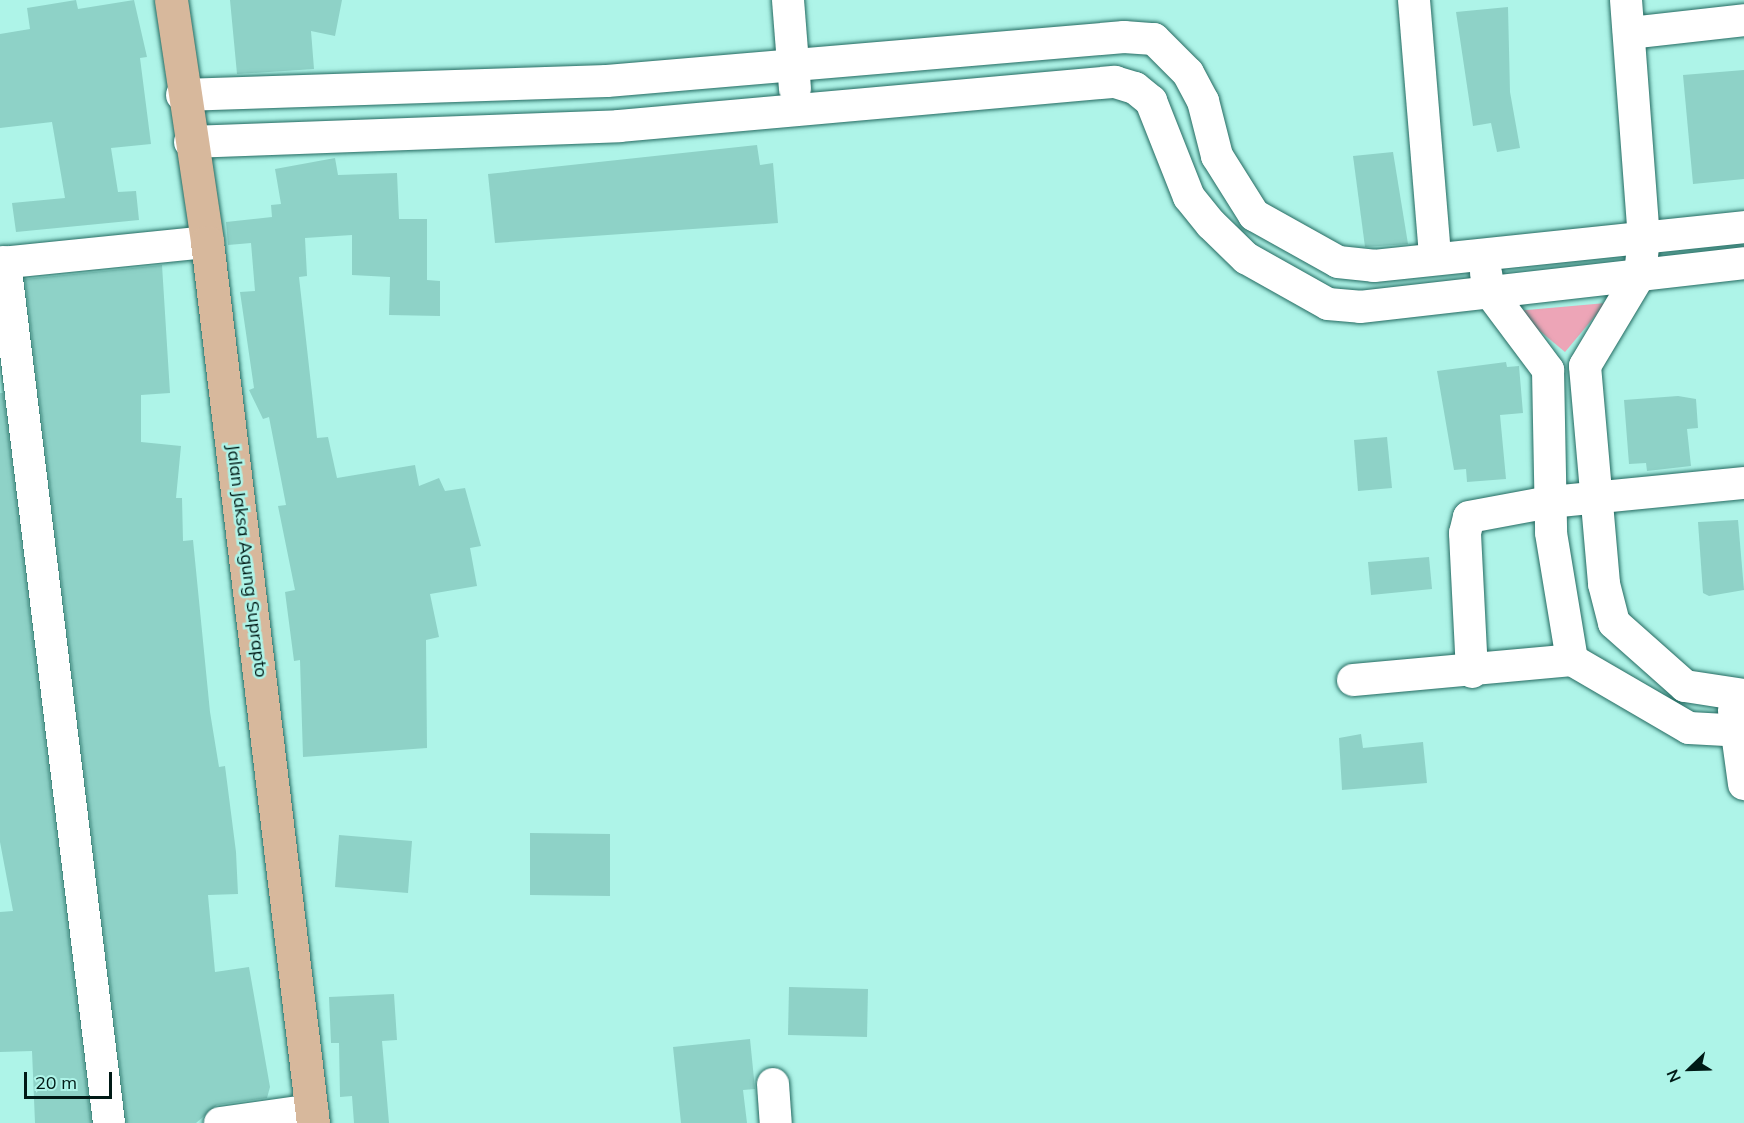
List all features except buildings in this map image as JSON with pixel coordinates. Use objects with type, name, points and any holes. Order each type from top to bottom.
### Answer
[{"type":"main road","name":"Jalan Jaksa Agung Suprapto","points":[[171,0],[182,95],[207,242],[313,1116]]},
{"type":"street","points":[[788,0],[796,111]]},
{"type":"street","points":[[1414,0],[1435,257]]},
{"type":"street","points":[[1626,0],[1644,237],[1641,274],[1585,366],[1604,584],[1614,623],[1685,686],[1738,696],[1744,784]]},
{"type":"street","points":[[1629,33],[1744,20]]},
{"type":"street","points":[[182,95],[399,88],[793,69],[1124,37],[1154,39],[1188,73],[1203,101],[1217,156],[1254,215],[1338,262],[1374,266],[1435,257],[1744,227]]},
{"type":"street","points":[[190,142],[619,126],[1115,82],[1135,88],[1151,101],[1189,196],[1211,224],[1246,258],[1281,281],[1328,304],[1360,307],[1744,263]]},
{"type":"street","points":[[399,88],[400,135]]},
{"type":"street","points":[[109,1123],[2,263],[207,242]]},
{"type":"street","points":[[1484,254],[1489,291],[1548,370],[1550,502],[1572,660]]},
{"type":"street","points":[[1548,370],[1585,366]]},
{"type":"street","points":[[1472,672],[1465,533],[1468,517],[1550,502],[1744,483]]},
{"type":"street","points":[[1353,680],[1472,672],[1572,660],[1689,728],[1741,731]]},
{"type":"street","points":[[773,1084],[776,1123]]},
{"type":"street","points":[[220,1123],[313,1116]]},
{"type":"shaded area","points":[[1606,303],[1565,352],[1516,311]]}]
